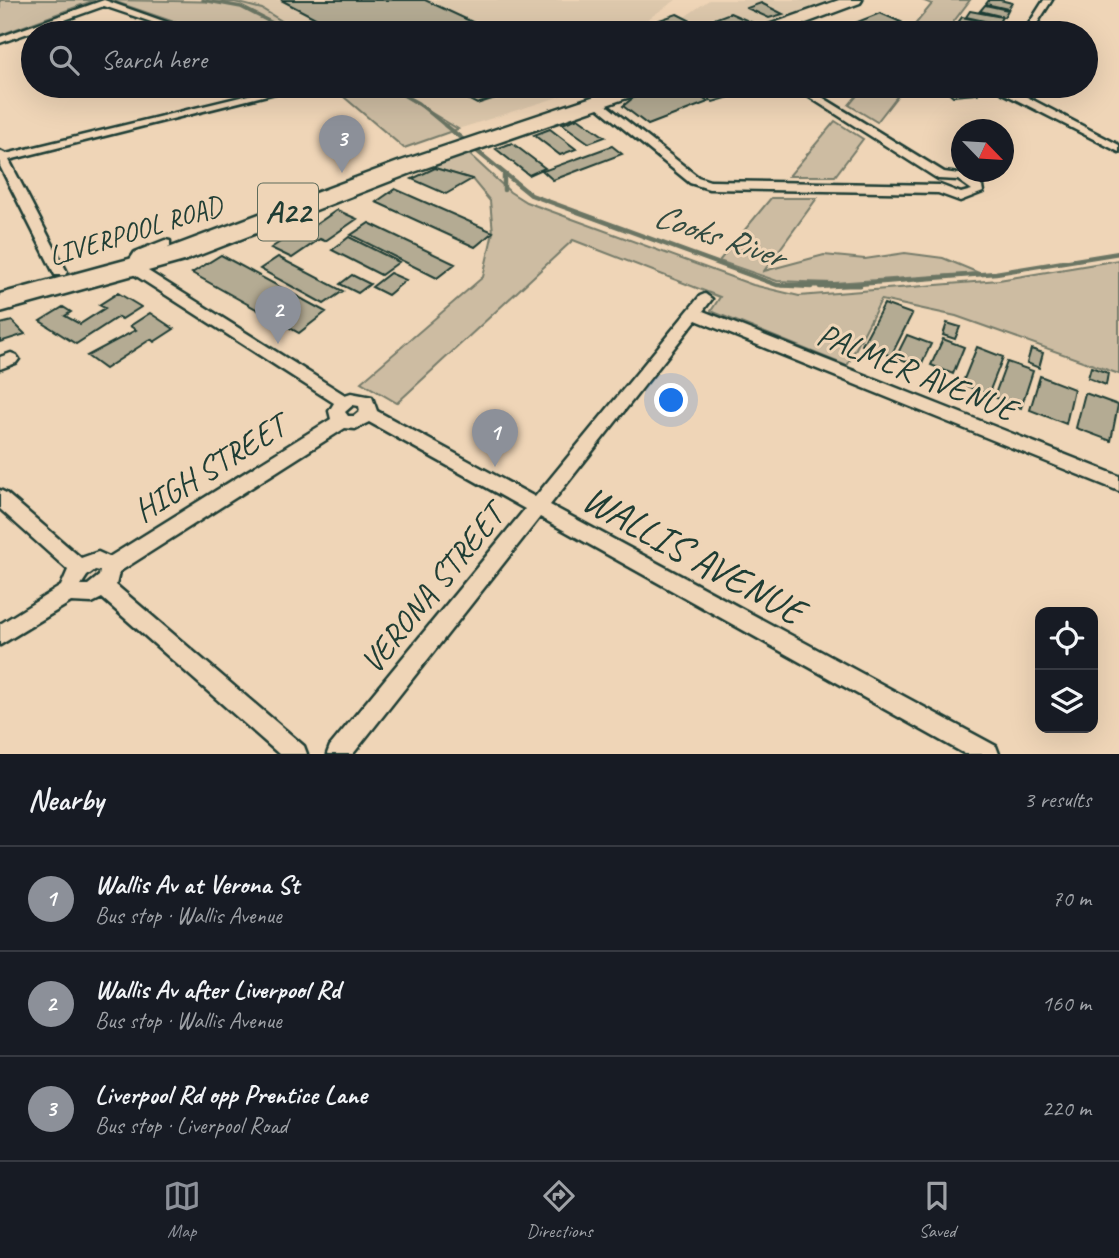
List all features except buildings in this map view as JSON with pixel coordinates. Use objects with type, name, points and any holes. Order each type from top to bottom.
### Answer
[{"type":"highway","points":[[796,21],[854,0]]},
{"type":"highway","points":[[820,21],[873,2]]},
{"type":"highway","name":"LIVERPOOL ROAD","points":[[489,134],[584,98]]},
{"type":"highway","name":"LIVERPOOL ROAD","points":[[0,303],[125,262],[165,244],[440,150],[608,98]]},
{"type":"highway","name":"LIVERPOOL ROAD","points":[[0,289],[60,272],[200,246],[440,150]]},
{"type":"street","points":[[1035,21],[1048,0]]},
{"type":"street","points":[[53,21],[104,3],[157,21]]},
{"type":"street","points":[[0,40],[21,33]]},
{"type":"street","points":[[60,272],[1,157],[248,98]]},
{"type":"street","points":[[596,102],[694,180],[709,185],[941,183],[815,98]]},
{"type":"street","points":[[1019,98],[1119,149]]},
{"type":"street","points":[[125,262],[344,402]]},
{"type":"street","name":"PALMER AVENUE","points":[[699,306],[1119,484]]},
{"type":"street","name":"VERONA STREET","points":[[338,754],[699,306]]},
{"type":"street","points":[[357,398],[366,401],[370,408],[368,414],[357,422],[342,421],[337,411],[344,402],[357,398]]},
{"type":"street","name":"WALLIS AVENUE","points":[[368,414],[988,754]]},
{"type":"street","name":"HIGH STREET","points":[[107,577],[342,421]]},
{"type":"street","points":[[0,499],[80,569]]},
{"type":"street","points":[[72,590],[72,580],[80,569],[98,561],[107,577],[296,754]]},
{"type":"street","points":[[72,590],[80,596],[86,596],[107,577]]},
{"type":"street","points":[[0,635],[72,590]]},
{"type":"shaded area","points":[[0,0],[95,0],[38,21],[21,21],[21,27],[0,35]]},
{"type":"shaded area","points":[[110,0],[235,2],[262,9],[282,21],[171,21]]},
{"type":"shaded area","points":[[212,0],[676,0],[645,21],[282,21],[262,9],[235,2]]},
{"type":"shaded area","points":[[709,0],[833,0],[774,21],[666,21],[686,16]]},
{"type":"shaded area","points":[[922,0],[970,0],[954,21],[918,21],[932,4]]},
{"type":"shaded area","points":[[345,98],[407,98],[458,129],[404,148]]},
{"type":"shaded area","points":[[407,98],[555,98],[458,129]]},
{"type":"shaded area","points":[[855,98],[896,98],[877,122],[849,105]]},
{"type":"shaded area","points":[[835,121],[863,139],[835,176],[789,176]]},
{"type":"shaded area","points":[[468,153],[510,192],[526,202],[753,285],[799,296],[999,280],[1119,260],[1119,374],[956,316],[881,300],[847,366],[711,311],[720,297],[573,240],[397,403],[361,382],[483,277],[493,232],[490,201],[472,179],[431,167]]},
{"type":"shaded area","points":[[771,198],[817,198],[764,271],[824,255],[865,259],[905,253],[943,258],[979,273],[834,283],[777,281],[719,261]]},
{"type":"waterway","name":"Cooks River","points":[[203,0],[241,7],[268,21]]},
{"type":"waterway","name":"Cooks River","points":[[409,98],[447,127]]},
{"type":"waterway","name":"Cooks River","points":[[445,125],[531,195],[777,285],[811,287]]},
{"type":"waterway","points":[[504,175],[504,190]]},
{"type":"waterway","name":"Cooks River","points":[[845,285],[996,273],[1119,253]]},
{"type":"waterway","name":"Cooks River","points":[[782,285],[845,285]]},
{"type":"waterway","name":"Cooks River","points":[[820,287],[845,285]]},
{"type":"waterway","name":"Cooks River","points":[[845,285],[860,285]]},
{"type":"place","name":"Liverpool Rd opp Prentice Lane","points":[[342,173]]},
{"type":"place","name":"Wallis Av after Liverpool Rd","points":[[278,344]]},
{"type":"place","name":"Wallis Av at Verona St","points":[[495,467]]}]
